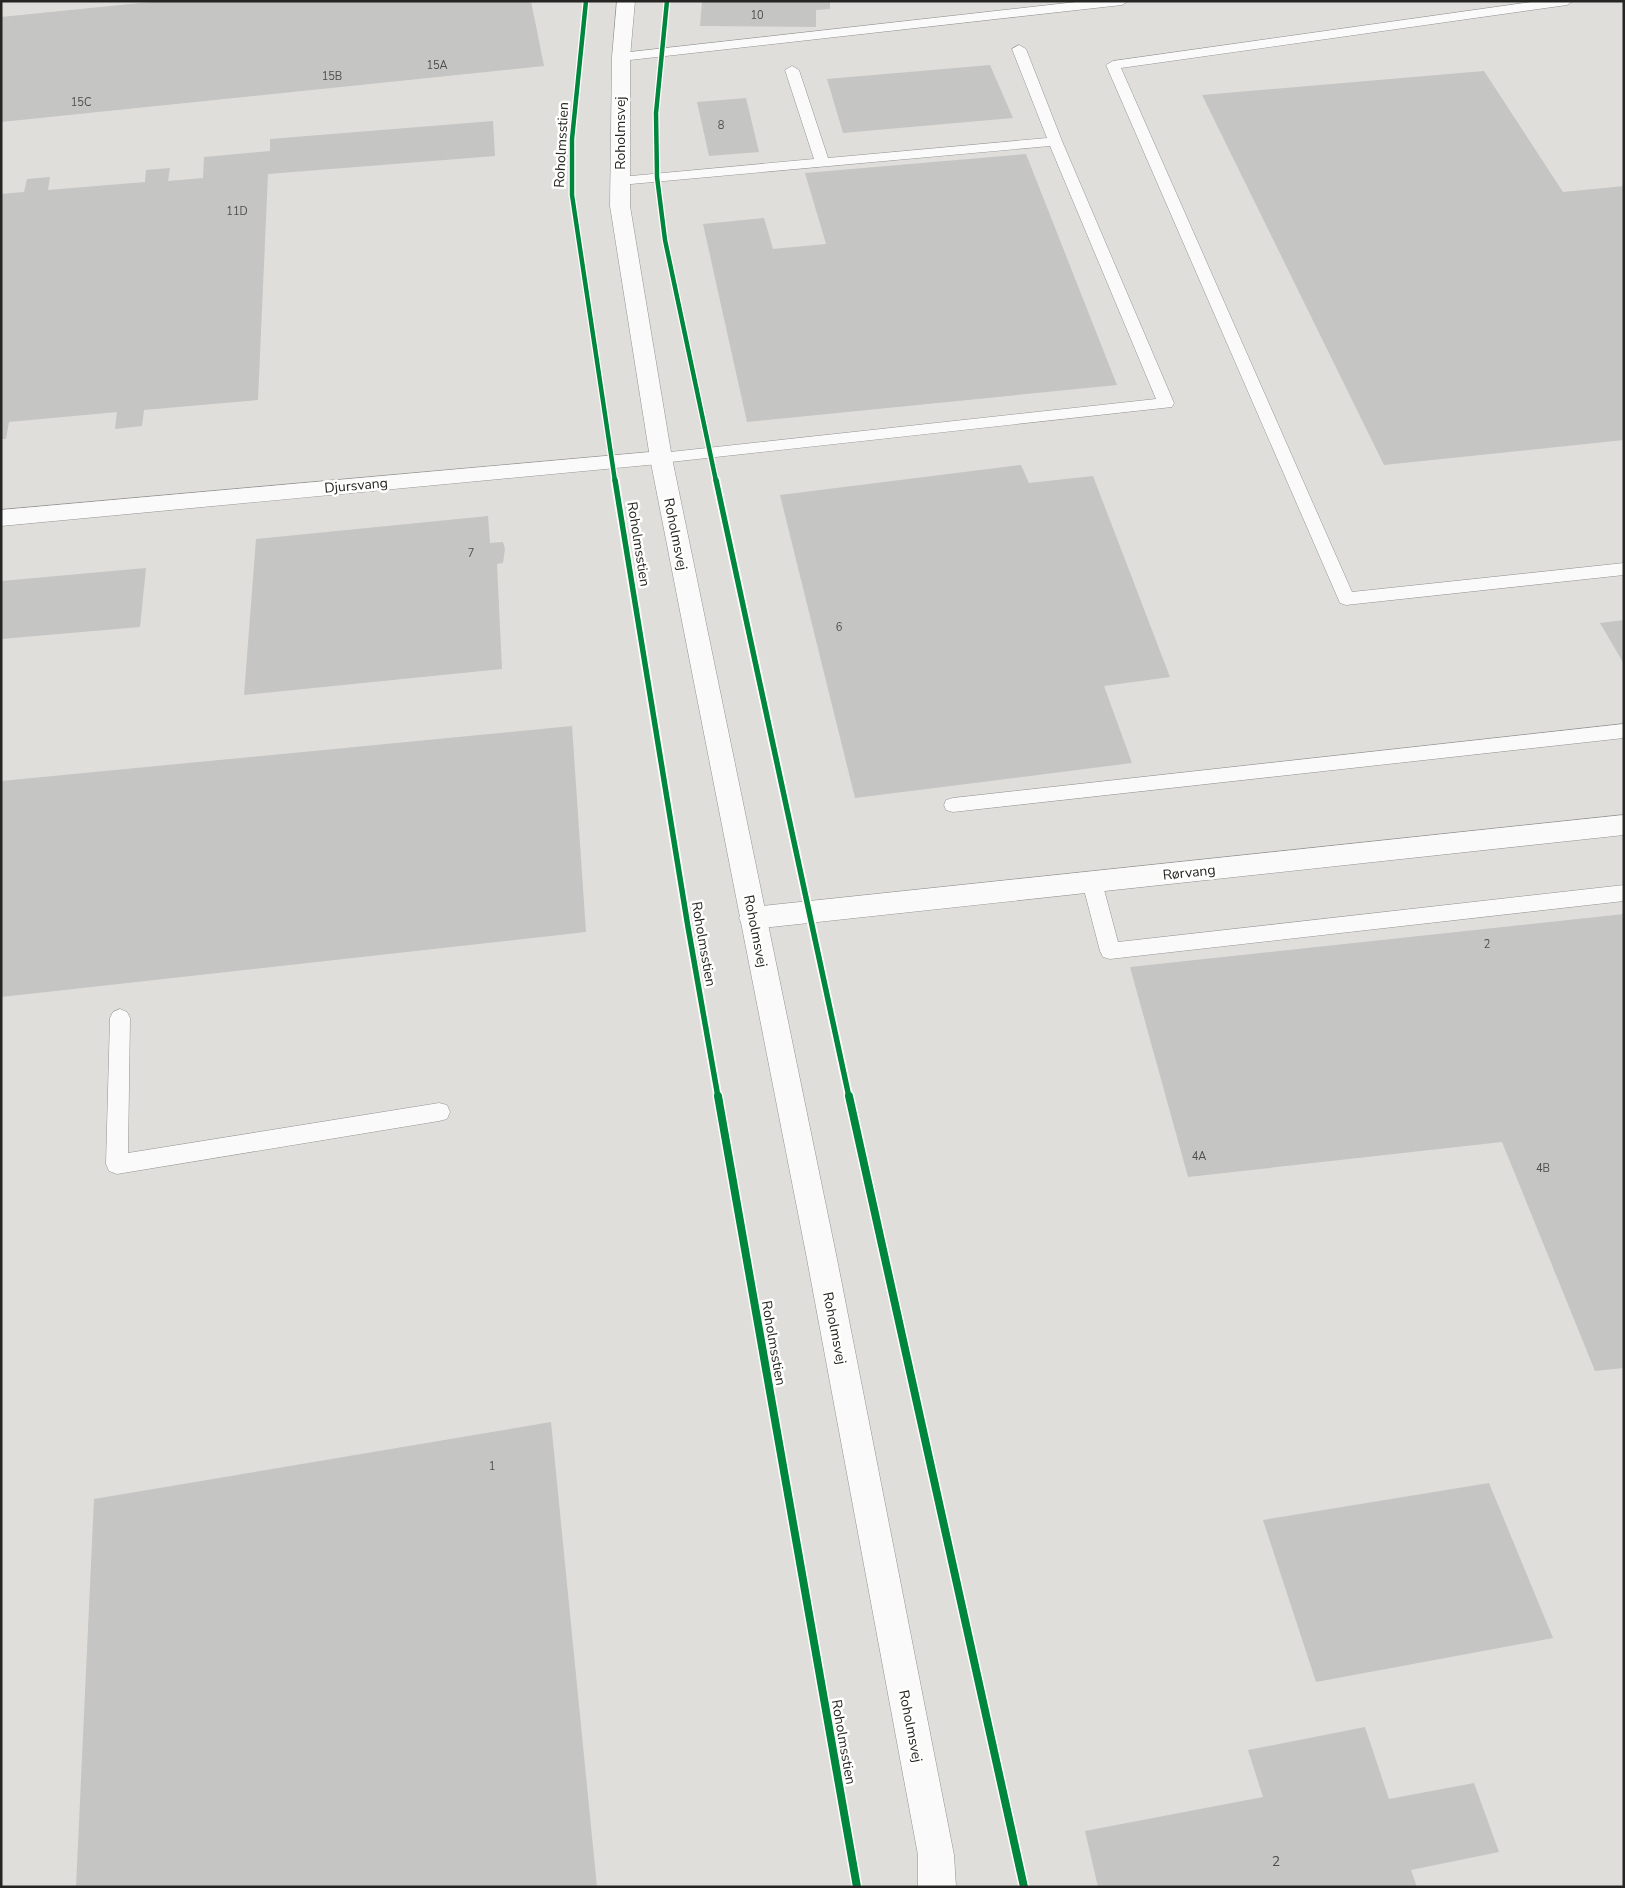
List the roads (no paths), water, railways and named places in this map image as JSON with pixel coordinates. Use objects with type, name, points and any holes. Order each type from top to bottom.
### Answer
[{"type":"street","name":"Roholmsvej","points":[[626,1],[621,57],[620,206],[661,458],[822,1259],[940,1876]]},
{"type":"street","name":"Djursvang","points":[[1,518],[661,458]]},
{"type":"street","name":"Rørvang","points":[[754,918],[1624,825]]},
{"type":"lane","points":[[621,57],[1122,1]]},
{"type":"lane","points":[[1567,1],[1113,65],[1346,599],[1624,569]]},
{"type":"lane","points":[[620,180],[1055,141],[1019,49]]},
{"type":"lane","points":[[792,70],[822,162]]},
{"type":"lane","name":"Djursvang","points":[[661,458],[1166,403],[1055,141]]},
{"type":"lane","points":[[952,805],[1624,731]]},
{"type":"lane","points":[[1092,882],[1110,951],[1624,893]]},
{"type":"lane","points":[[120,1018],[118,1164],[439,1112]]}]
